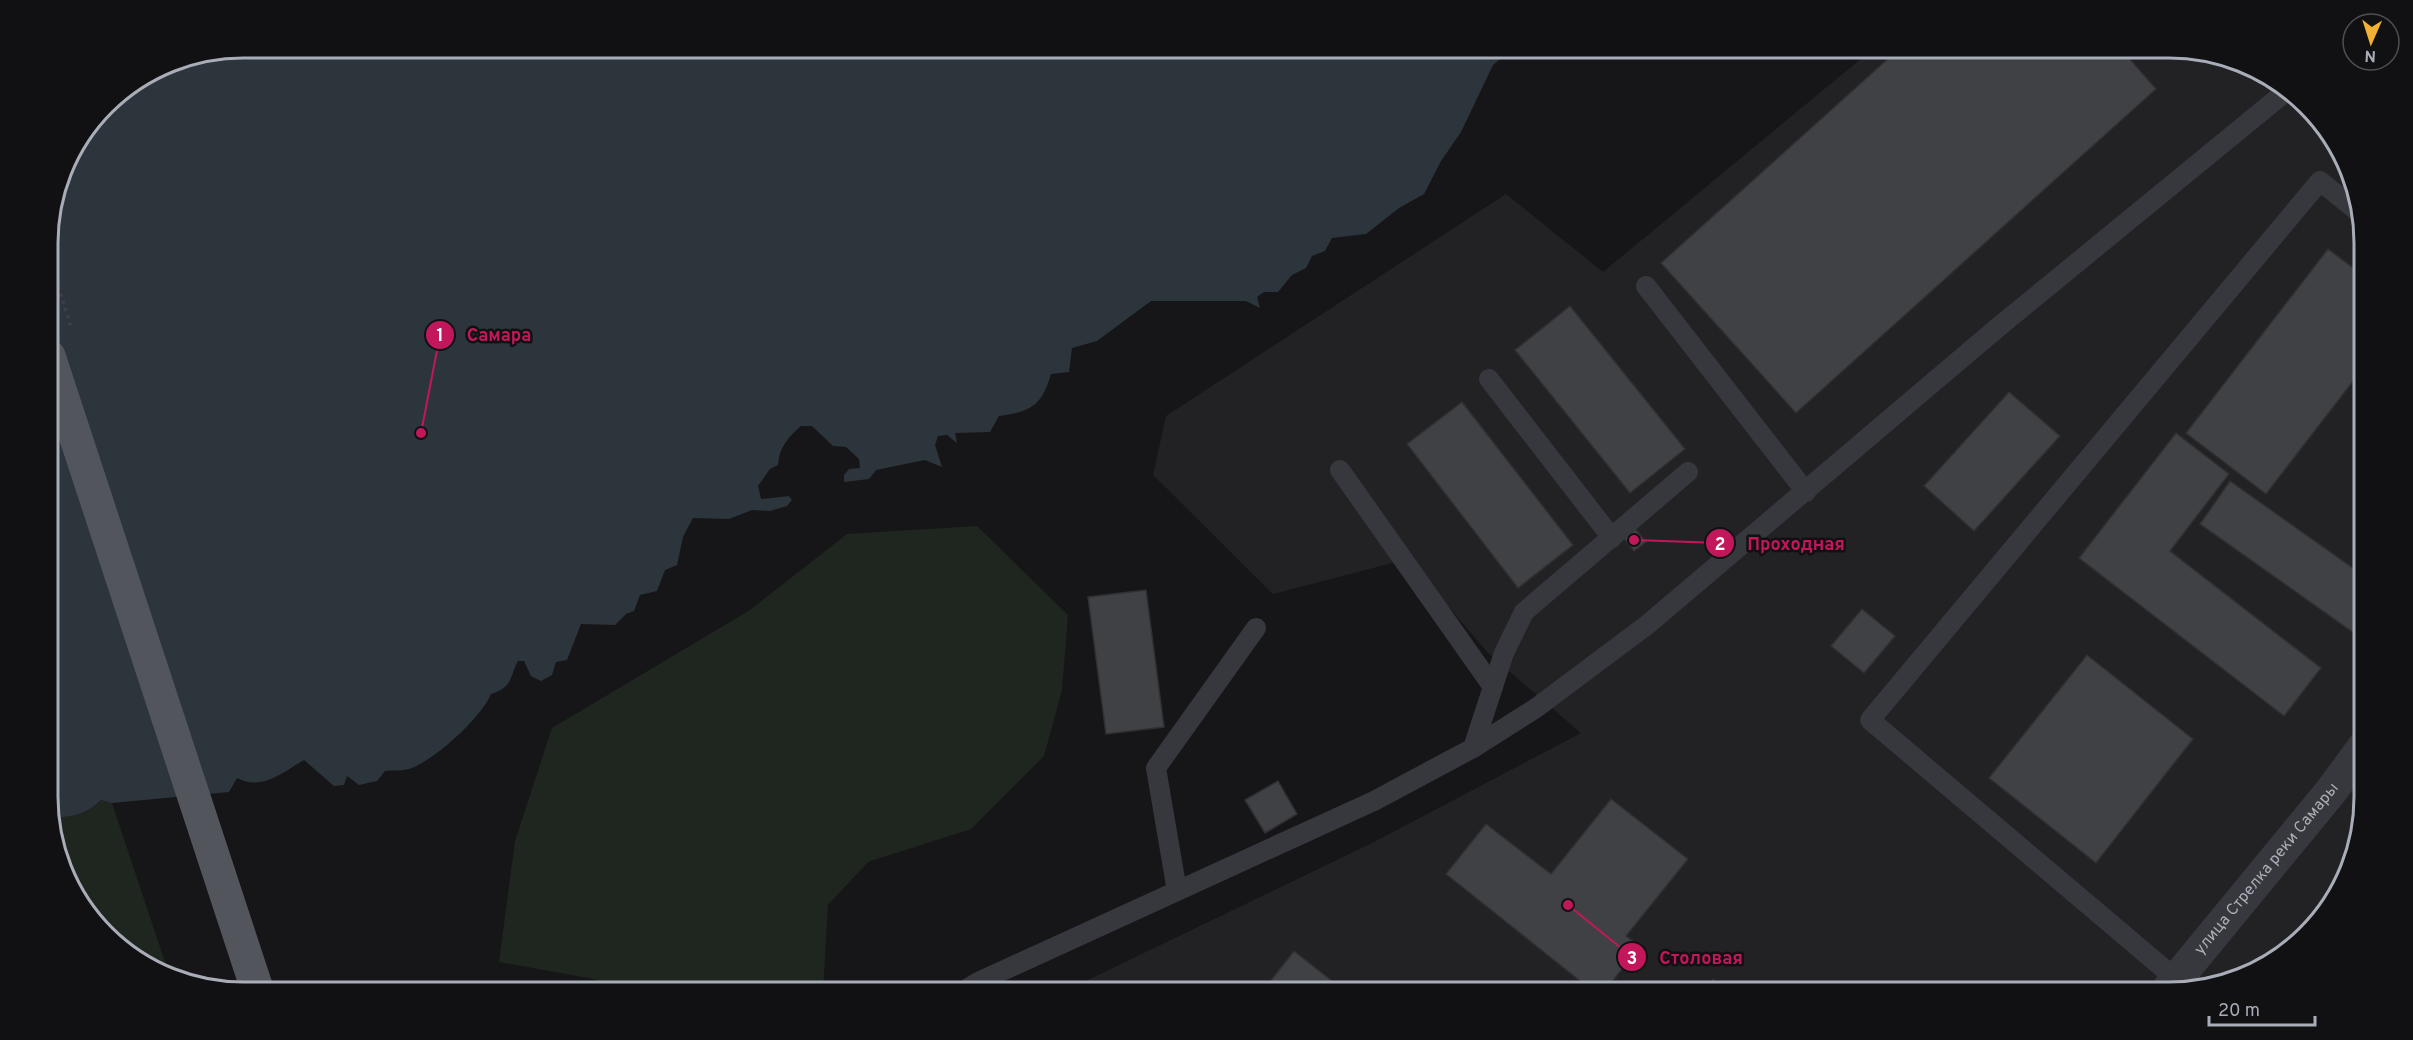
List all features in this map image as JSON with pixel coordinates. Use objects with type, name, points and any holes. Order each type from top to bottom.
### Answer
[{"type":"main road","points":[[59,386],[255,982]]},
{"type":"street","name":"улица Стрелка реки Самары","points":[[2174,981],[2332,790],[2354,760]]},
{"type":"lane","points":[[979,982],[1374,801],[1473,748],[1536,708],[1647,626],[1996,329],[2280,96]]},
{"type":"lane","points":[[2166,981],[1870,720],[2320,182],[2350,206]]},
{"type":"lane","points":[[1647,286],[1806,492]]},
{"type":"lane","points":[[1489,379],[1612,538]]},
{"type":"lane","points":[[1340,470],[1493,687]]},
{"type":"lane","points":[[1473,748],[1504,653],[1524,612],[1688,472]]},
{"type":"lane","points":[[1177,891],[1156,768],[1256,628]]},
{"type":"shaded area","points":[[243,58],[1501,58],[1493,65],[1461,132],[1441,161],[1424,194],[1399,208],[1366,234],[1332,238],[1325,251],[1312,256],[1306,268],[1292,275],[1278,292],[1264,292],[1257,297],[1260,308],[1246,301],[1151,301],[1097,341],[1072,348],[1069,372],[1051,374],[1043,394],[1033,406],[1019,412],[999,416],[990,432],[955,433],[957,443],[947,435],[938,436],[935,445],[942,467],[925,460],[876,470],[869,479],[844,482],[844,475],[849,469],[860,468],[859,459],[846,447],[833,446],[812,426],[801,426],[785,443],[778,465],[770,469],[758,486],[761,499],[789,496],[792,500],[787,506],[770,511],[752,510],[729,519],[693,518],[683,537],[677,565],[665,570],[657,591],[640,595],[634,611],[626,614],[615,625],[581,624],[567,660],[556,662],[552,675],[541,681],[531,676],[524,661],[518,661],[507,685],[491,694],[486,704],[456,738],[419,764],[406,770],[385,771],[377,781],[359,785],[347,776],[344,785],[334,786],[304,760],[271,779],[255,782],[237,778],[229,792],[112,803],[101,800],[90,809],[60,817],[58,797],[60,219],[65,195],[83,151],[104,121],[121,104],[151,83],[195,65]]},
{"type":"shaded area","points":[[1862,58],[2170,58],[2194,60],[2229,68],[2262,83],[2300,113],[2330,151],[2348,195],[2353,219],[2354,809],[2351,833],[2340,868],[2330,889],[2300,927],[2262,957],[2241,967],[2206,978],[2182,981],[1085,982],[1374,842],[1581,733],[1488,653],[1408,559],[1273,594],[1153,475],[1166,416],[1506,194],[1603,272]]},
{"type":"shaded area","points":[[977,526],[1068,615],[1062,690],[1044,756],[971,829],[868,862],[828,905],[824,982],[599,982],[499,962],[515,841],[552,728],[750,610],[847,534]]},
{"type":"shaded area","points":[[101,800],[112,803],[166,964],[131,943],[113,927],[83,889],[65,845],[60,817],[90,809]]},
{"type":"building","points":[[1889,58],[2129,58],[2156,89],[1796,413],[1661,263]]},
{"type":"building","points":[[2328,249],[2354,268],[2354,380],[2266,494],[2186,433]]},
{"type":"building","points":[[1570,306],[1685,449],[1630,493],[1515,350]]},
{"type":"building","points":[[2009,392],[2060,436],[1974,531],[1924,486]]},
{"type":"building","points":[[1462,402],[1573,545],[1518,588],[1407,444]]},
{"type":"building","points":[[2176,433],[2229,474],[2170,551],[2321,668],[2284,716],[2079,558]]},
{"type":"building","points":[[2230,481],[2354,569],[2354,633],[2200,524]]},
{"type":"building","points":[[1635,528],[1646,542],[1634,551],[1623,537]]},
{"type":"building","points":[[1146,590],[1164,727],[1106,734],[1088,597]]},
{"type":"building","points":[[1862,609],[1895,636],[1864,673],[1831,646]]},
{"type":"building","points":[[2087,655],[2193,739],[2096,863],[1989,778]]},
{"type":"building","points":[[1278,781],[1297,814],[1265,833],[1245,800]]},
{"type":"building","points":[[1611,799],[1688,859],[1626,936],[1640,946],[1612,981],[1581,981],[1446,874],[1486,824],[1551,874]]},
{"type":"building","points":[[1294,951],[1333,981],[1270,981]]},
{"type":"place","name":"Самара","points":[[421,433]]},
{"type":"place","name":"Проходная","points":[[1634,540]]},
{"type":"place","name":"Столовая","points":[[1568,905]]}]
